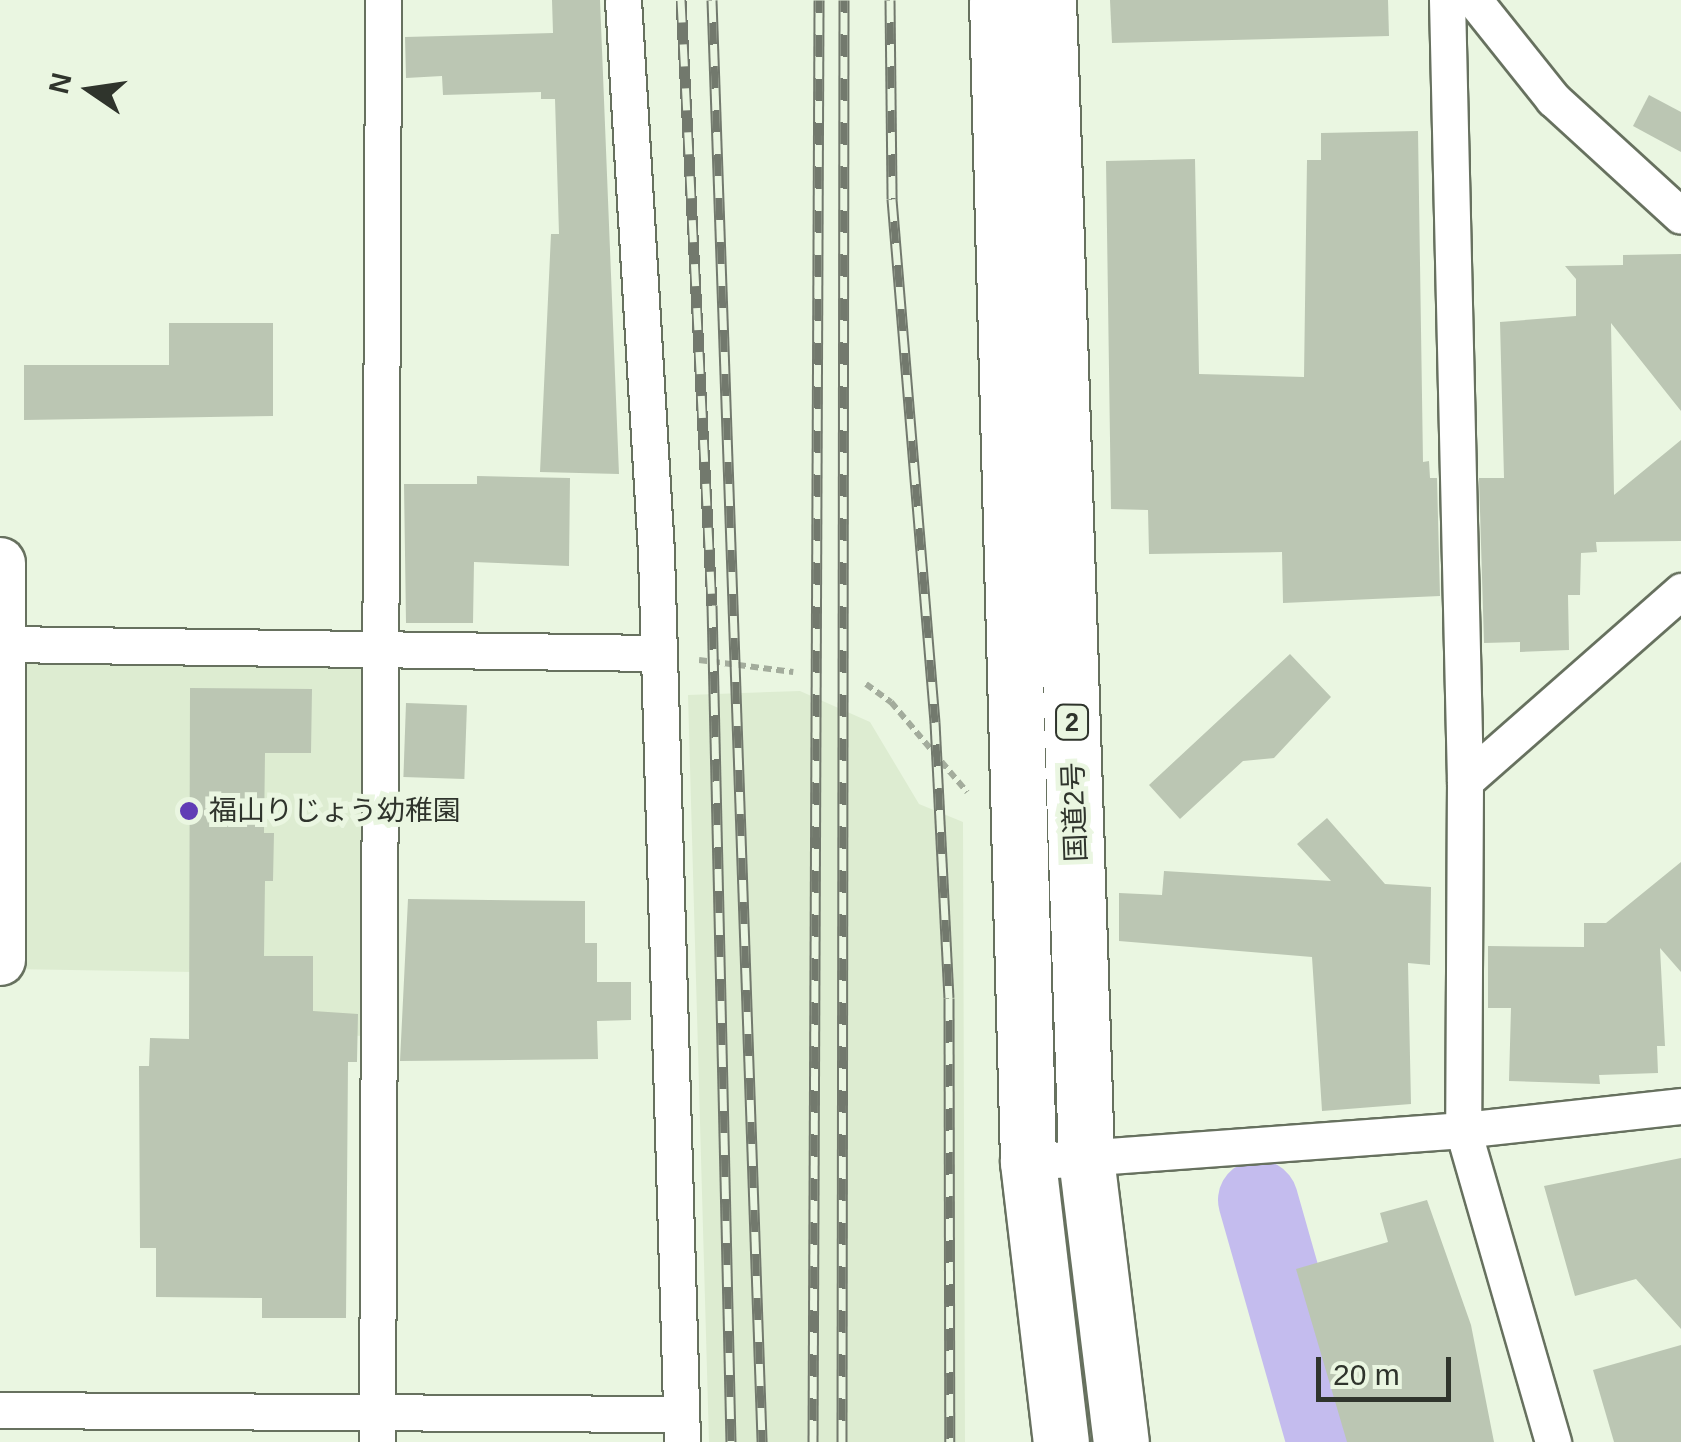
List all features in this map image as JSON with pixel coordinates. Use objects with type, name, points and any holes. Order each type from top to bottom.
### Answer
[{"type":"highway","name":"国道2号","points":[[997,0],[1028,1162],[1060,1442]]},
{"type":"highway","name":"国道2号","points":[[1048,0],[1086,1158],[1121,1442]]},
{"type":"street","points":[[377,1428],[376,646],[383,0]]},
{"type":"street","points":[[0,1410],[377,1428],[682,1428],[658,654],[623,0]]},
{"type":"street","points":[[1447,0],[1465,780],[1462,1130],[1553,1442]]},
{"type":"street","points":[[1474,0],[1553,99],[1681,216]]},
{"type":"street","points":[[0,563],[0,960]]},
{"type":"street","points":[[1465,780],[1681,591]]},
{"type":"street","points":[[2,644],[376,646],[658,654]]},
{"type":"street","points":[[1028,1162],[1462,1130],[1681,1106]]},
{"type":"path","points":[[658,654],[793,672]]},
{"type":"path","points":[[866,684],[891,702],[1020,854]]},
{"type":"shaded area","name":"福山りじょう幼稚園","points":[[13,651],[364,653],[367,1036],[194,1032],[193,972],[10,969]]},
{"type":"shaded area","points":[[800,691],[870,722],[919,804],[963,822],[965,1442],[709,1442],[688,695]]},
{"type":"building","points":[[552,0],[600,0],[619,474],[540,472],[551,234],[559,234],[555,99],[541,99],[541,92],[443,95],[442,76],[406,78],[405,37],[553,33]]},
{"type":"building","points":[[1110,0],[1388,0],[1389,36],[1112,43]]},
{"type":"building","points":[[1649,95],[1681,112],[1681,152],[1633,126]]},
{"type":"building","points":[[1418,131],[1423,462],[1429,461],[1430,478],[1437,478],[1440,596],[1283,603],[1282,552],[1149,554],[1148,510],[1111,509],[1106,161],[1195,159],[1199,374],[1304,377],[1307,160],[1321,160],[1321,133]]},
{"type":"building","points":[[1681,254],[1681,411],[1611,323],[1614,495],[1681,440],[1681,541],[1596,542],[1597,552],[1581,553],[1580,595],[1568,595],[1569,650],[1520,652],[1520,642],[1484,643],[1479,478],[1504,478],[1500,322],[1576,316],[1576,279],[1565,266],[1623,265],[1623,255]]},
{"type":"building","points":[[169,323],[273,323],[273,416],[24,420],[24,365],[169,365]]},
{"type":"building","points":[[477,476],[570,478],[569,566],[474,562],[473,623],[406,623],[404,484],[477,484]]},
{"type":"building","points":[[1290,654],[1331,697],[1274,758],[1243,761],[1180,819],[1149,785]]},
{"type":"building","points":[[190,688],[312,689],[311,753],[265,753],[264,833],[274,833],[273,881],[265,881],[264,956],[313,956],[313,1011],[358,1014],[357,1062],[348,1062],[346,1318],[262,1318],[262,1298],[156,1297],[156,1248],[140,1248],[139,1066],[149,1066],[150,1038],[189,1039]]},
{"type":"building","points":[[406,703],[467,705],[464,779],[403,777]]},
{"type":"building","points":[[1327,818],[1385,884],[1431,887],[1430,965],[1408,963],[1411,1104],[1322,1111],[1312,957],[1119,941],[1119,893],[1162,895],[1164,871],[1331,881],[1297,844]]},
{"type":"building","points":[[1681,862],[1681,972],[1660,948],[1665,1046],[1657,1046],[1658,1073],[1599,1075],[1600,1084],[1509,1081],[1511,1008],[1488,1008],[1488,946],[1584,947],[1584,923],[1606,923]]},
{"type":"building","points":[[408,899],[585,901],[585,943],[597,943],[597,982],[631,982],[631,1020],[597,1021],[598,1059],[400,1061]]},
{"type":"building","points":[[1681,1158],[1681,1329],[1636,1279],[1575,1296],[1544,1186]]},
{"type":"building","points":[[1427,1200],[1471,1325],[1494,1442],[1347,1442],[1296,1269],[1388,1242],[1380,1213]]},
{"type":"building","points":[[1681,1345],[1681,1442],[1614,1442],[1593,1370]]},
{"type":"waterway","points":[[1258,1200],[1327,1442]]},
{"type":"railway","points":[[681,0],[712,605],[731,1442]]},
{"type":"railway","points":[[712,0],[762,1442]]},
{"type":"railway","points":[[813,1442],[819,0]]},
{"type":"railway","points":[[842,1442],[844,0]]},
{"type":"railway","points":[[890,0],[892,199],[935,722],[949,998],[950,1442]]},
{"type":"place","name":"福山りじょう幼稚園","points":[[189,811]]}]
